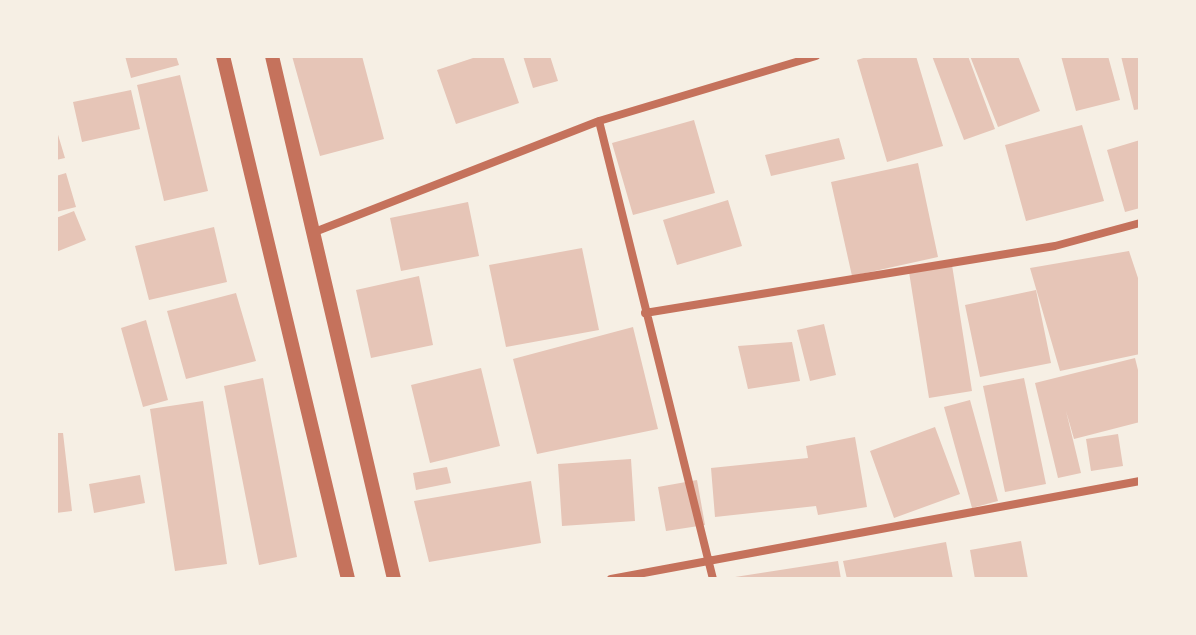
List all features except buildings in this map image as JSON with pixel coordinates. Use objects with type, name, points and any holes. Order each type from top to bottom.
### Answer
[{"type":"street","points":[[223,56],[348,579]]},
{"type":"street","points":[[272,56],[394,579]]},
{"type":"street","points":[[312,233],[599,121],[816,56]]},
{"type":"street","points":[[599,121],[713,579]]},
{"type":"street","points":[[645,313],[1055,246],[1140,223]]},
{"type":"street","points":[[611,579],[1140,481]]}]
